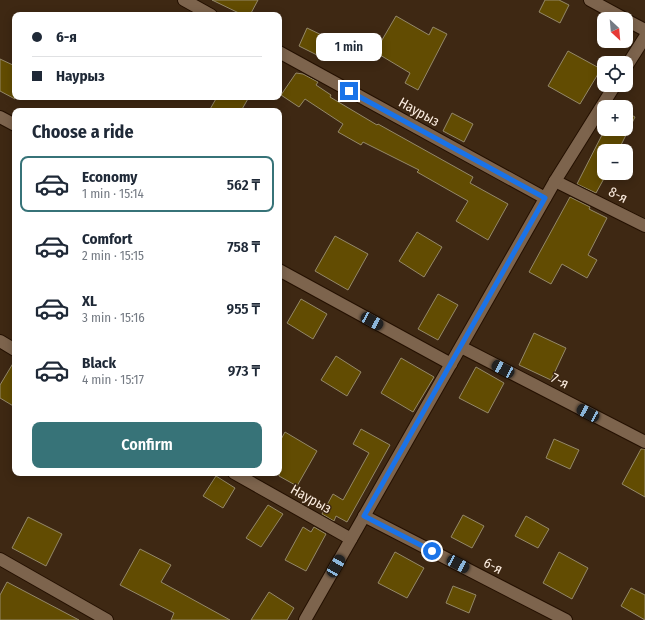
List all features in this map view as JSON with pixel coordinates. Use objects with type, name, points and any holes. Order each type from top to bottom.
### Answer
[{"type":"street","points":[[184,0],[206,12]]},
{"type":"street","points":[[590,0],[612,12]]},
{"type":"street","points":[[633,23],[645,30]]},
{"type":"street","points":[[633,56],[645,36]]},
{"type":"street","name":"Наурыз","points":[[282,54],[545,198]]},
{"type":"street","points":[[305,620],[555,180],[611,92]]},
{"type":"street","points":[[0,117],[12,123]]},
{"type":"street","name":"8-я","points":[[555,180],[645,226]]},
{"type":"street","points":[[282,272],[451,364]]},
{"type":"street","points":[[0,342],[12,348]]},
{"type":"street","name":"7-я","points":[[461,347],[645,442]]},
{"type":"street","name":"Наурыз","points":[[239,476],[352,539]]},
{"type":"street","name":"6-я","points":[[364,516],[566,620]]},
{"type":"street","points":[[0,559],[108,620]]},
{"type":"building","points":[[212,0],[258,0],[252,12],[237,12]]},
{"type":"building","points":[[545,0],[559,0],[569,5],[560,23],[539,12]]},
{"type":"building","points":[[396,16],[429,35],[433,27],[447,34],[418,90],[405,83],[410,73],[375,52]]},
{"type":"building","points":[[307,28],[328,38],[319,56],[299,46]]},
{"type":"building","points":[[568,51],[597,67],[597,76],[580,104],[548,86]]},
{"type":"building","points":[[0,59],[12,65],[12,97],[0,91]]},
{"type":"building","points":[[296,73],[303,74],[318,82],[316,85],[331,95],[330,97],[377,125],[378,124],[473,177],[470,183],[508,204],[488,240],[456,221],[468,201],[417,172],[419,170],[363,142],[361,145],[338,132],[343,124],[305,99],[299,107],[282,96]]},
{"type":"building","points":[[215,100],[247,100],[243,108],[211,108]]},
{"type":"building","points":[[452,113],[473,124],[464,142],[443,131]]},
{"type":"building","points":[[601,136],[626,136],[622,144],[597,144]]},
{"type":"building","points":[[597,145],[597,180],[603,180],[596,193],[577,184]]},
{"type":"building","points":[[570,197],[607,218],[588,255],[597,260],[587,278],[562,264],[551,284],[529,272]]},
{"type":"building","points":[[417,232],[442,247],[424,277],[399,261]]},
{"type":"building","points":[[335,236],[368,254],[348,290],[315,271]]},
{"type":"building","points":[[438,294],[458,305],[438,340],[418,329]]},
{"type":"building","points":[[301,299],[327,314],[313,339],[287,323]]},
{"type":"building","points":[[534,333],[566,348],[551,380],[519,365]]},
{"type":"building","points":[[336,356],[361,372],[347,396],[321,380]]},
{"type":"building","points":[[401,358],[434,377],[413,412],[381,393]]},
{"type":"building","points":[[12,365],[12,405],[0,398],[0,385]]},
{"type":"building","points":[[476,367],[504,383],[488,413],[459,398]]},
{"type":"building","points":[[361,429],[390,445],[347,522],[336,516],[334,521],[322,514],[333,494],[343,500],[369,453],[353,444]]},
{"type":"building","points":[[285,432],[317,451],[297,486],[279,476],[282,476],[282,438]]},
{"type":"building","points":[[554,439],[579,450],[570,469],[546,458]]},
{"type":"building","points":[[641,449],[645,449],[645,497],[622,484]]},
{"type":"building","points":[[216,476],[235,488],[223,508],[203,496]]},
{"type":"building","points":[[268,505],[283,514],[261,547],[246,538]]},
{"type":"building","points":[[463,515],[484,526],[472,548],[451,537]]},
{"type":"building","points":[[526,516],[549,529],[538,548],[515,536]]},
{"type":"building","points":[[28,517],[62,534],[46,566],[12,548]]},
{"type":"building","points":[[303,527],[311,532],[314,527],[326,534],[306,571],[285,560]]},
{"type":"building","points":[[140,549],[171,565],[161,582],[230,620],[171,620],[174,613],[120,585]]},
{"type":"building","points":[[395,552],[424,568],[407,598],[378,583]]},
{"type":"building","points":[[559,552],[588,568],[572,599],[543,583]]},
{"type":"building","points":[[7,582],[79,620],[0,620],[0,595]]},
{"type":"building","points":[[453,586],[476,595],[469,613],[446,603]]},
{"type":"building","points":[[631,588],[645,595],[645,620],[621,606]]},
{"type":"building","points":[[269,592],[294,608],[287,620],[251,620]]},
{"type":"route","points":[[349,91],[545,198],[364,516],[432,551]]}]
